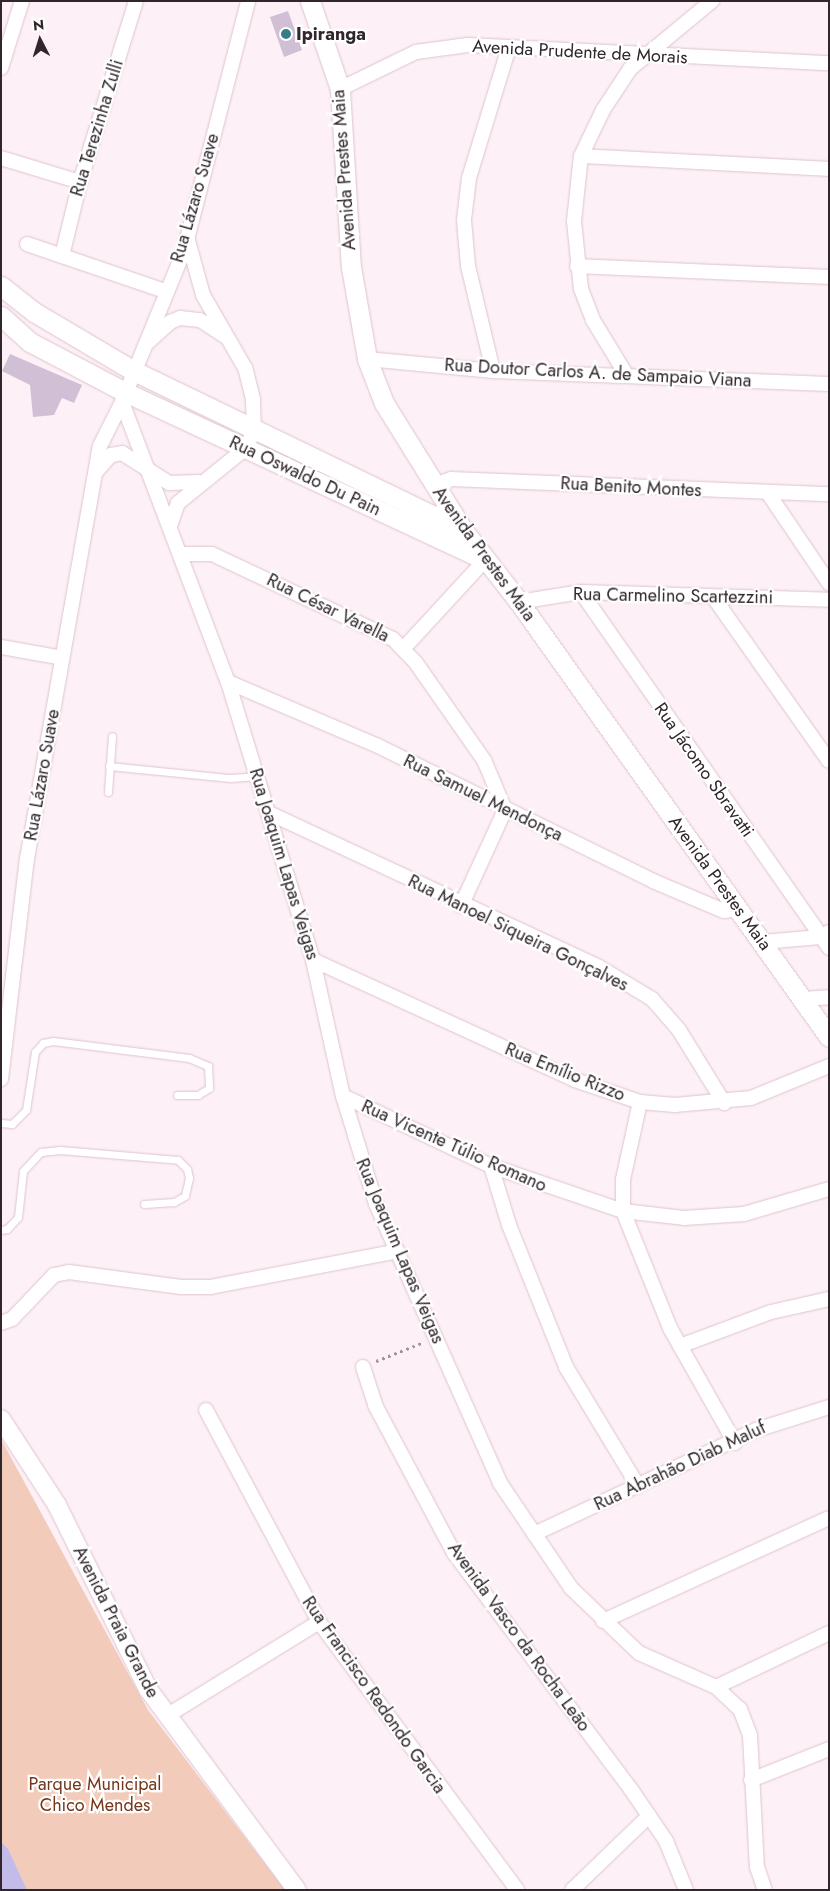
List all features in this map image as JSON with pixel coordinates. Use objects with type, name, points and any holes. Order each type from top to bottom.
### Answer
[{"type":"main road","name":"Avenida Prestes Maia","points":[[310,1],[340,89],[351,267],[366,359],[384,403],[463,530],[518,602],[763,942],[829,1037]]},
{"type":"main road","name":"Rua Oswaldo Du Pain","points":[[1,286],[34,312],[132,370],[254,431],[463,530]]},
{"type":"main road","name":"Rua Oswaldo Du Pain","points":[[1,316],[30,342],[123,397],[246,448],[485,560]]},
{"type":"street","points":[[1,68],[22,1]]},
{"type":"street","name":"Rua Terezinha Zulli","points":[[62,256],[80,182],[136,1]]},
{"type":"street","points":[[627,376],[593,320],[581,289],[577,266],[574,213],[581,156],[619,83],[644,56],[712,1]]},
{"type":"street","name":"Rua Lázaro Suave","points":[[1,1079],[27,859],[103,433],[123,397],[141,348],[184,251],[186,234],[250,2]]},
{"type":"street","name":"Avenida Prudente de Morais","points":[[340,89],[416,52],[468,45],[644,56],[829,63]]},
{"type":"street","points":[[494,371],[474,294],[464,220],[469,178],[510,47]]},
{"type":"street","points":[[581,156],[829,169]]},
{"type":"street","points":[[1,158],[80,182]]},
{"type":"street","points":[[170,526],[178,503],[246,448],[254,431],[250,383],[230,341],[203,295],[186,234]]},
{"type":"street","points":[[27,244],[165,291]]},
{"type":"street","points":[[577,266],[829,277]]},
{"type":"street","points":[[141,348],[157,332],[180,318],[200,320],[230,341]]},
{"type":"street","name":"Rua Doutor Carlos A. de Sampaio Viana","points":[[366,359],[494,371],[824,384]]},
{"type":"street","points":[[824,384],[829,398]]},
{"type":"street","name":"Rua Joaquim Lapas Veigas","points":[[123,397],[149,474],[182,554],[228,682],[313,960],[343,1096],[360,1160],[398,1251],[438,1338],[500,1483],[571,1588],[603,1621],[639,1653],[716,1687],[740,1709],[750,1735],[750,1780],[757,1867],[764,1890]]},
{"type":"street","points":[[96,472],[111,455],[122,453],[149,474],[182,486],[202,482]]},
{"type":"street","name":"Rua Benito Montes","points":[[434,485],[451,479],[829,494]]},
{"type":"street","points":[[768,493],[829,583]]},
{"type":"street","name":"Rua César Varella","points":[[182,554],[212,554],[379,629],[403,649],[484,760],[505,810]]},
{"type":"street","points":[[403,649],[485,560]]},
{"type":"street","name":"Rua Carmelino Scartezzini","points":[[518,602],[581,592],[714,598],[829,600]]},
{"type":"street","name":"Rua Jácomo Sbravatti","points":[[581,592],[826,939]]},
{"type":"street","points":[[714,598],[829,761]]},
{"type":"street","points":[[1,647],[62,658]]},
{"type":"street","name":"Rua Samuel Mendonça","points":[[228,682],[376,745],[505,810],[694,899],[724,911],[738,909]]},
{"type":"street","points":[[461,906],[505,810]]},
{"type":"street","name":"Rua Manoel Siqueira Gonçalves","points":[[269,813],[461,906],[599,967],[652,999],[679,1030],[724,1103]]},
{"type":"street","points":[[763,942],[826,939]]},
{"type":"street","name":"Rua Emílio Rizzo","points":[[313,960],[576,1080],[640,1102],[724,1103],[774,1092],[829,1066]]},
{"type":"street","points":[[803,999],[829,997]]},
{"type":"street","name":"Rua Vicente Túlio Romano","points":[[343,1096],[491,1166],[623,1211],[684,1218],[744,1214],[829,1189]]},
{"type":"street","points":[[640,1102],[623,1179],[623,1211],[680,1346],[735,1442]]},
{"type":"street","points":[[491,1166],[509,1225],[566,1368],[638,1486]]},
{"type":"street","points":[[1,1323],[12,1319],[54,1275],[68,1272],[181,1287],[210,1287],[398,1251]]},
{"type":"street","points":[[680,1346],[771,1312],[829,1299]]},
{"type":"street","name":"Avenida Vasco da Rocha Leão","points":[[363,1366],[375,1405],[454,1552],[649,1816],[666,1842],[686,1890]]},
{"type":"street","name":"Rua Abrahão Diab Maluf","points":[[534,1534],[735,1442],[756,1430],[829,1407]]},
{"type":"street","name":"Rua Francisco Redondo Garcia","points":[[206,1410],[319,1622],[517,1890]]},
{"type":"street","name":"Avenida Praia Grande","points":[[1,1419],[56,1505],[148,1689],[297,1890]]},
{"type":"street","points":[[603,1621],[829,1518]]},
{"type":"street","points":[[168,1715],[319,1622]]},
{"type":"street","points":[[716,1687],[829,1633]]},
{"type":"street","points":[[750,1780],[829,1749]]},
{"type":"street","points":[[572,1890],[649,1816]]},
{"type":"lane","points":[[108,792],[112,736]]},
{"type":"lane","points":[[109,766],[230,778],[258,776]]},
{"type":"lane","points":[[1,1123],[12,1124],[22,1115],[35,1052],[43,1043],[53,1041],[189,1058],[208,1066],[209,1088],[198,1095],[177,1095]]},
{"type":"lane","points":[[1,1230],[7,1229],[18,1217],[23,1171],[40,1152],[60,1150],[178,1160],[187,1169],[189,1178],[185,1196],[174,1202],[144,1204]]},
{"type":"path","points":[[363,1366],[438,1338]]},
{"type":"green space","name":"Parque Municipal Chico Mendes","points":[[1,1439],[148,1710],[285,1890],[1,1890]]},
{"type":"shaded area","points":[[1,1842],[8,1849],[27,1890],[1,1890]]},
{"type":"building","name":"Ipiranga","points":[[288,11],[302,50],[284,57],[270,17]]},
{"type":"building","points":[[10,354],[82,385],[74,403],[62,398],[54,415],[33,417],[30,385],[2,371]]},
{"type":"place","name":"Ipiranga","points":[[286,34]]}]
